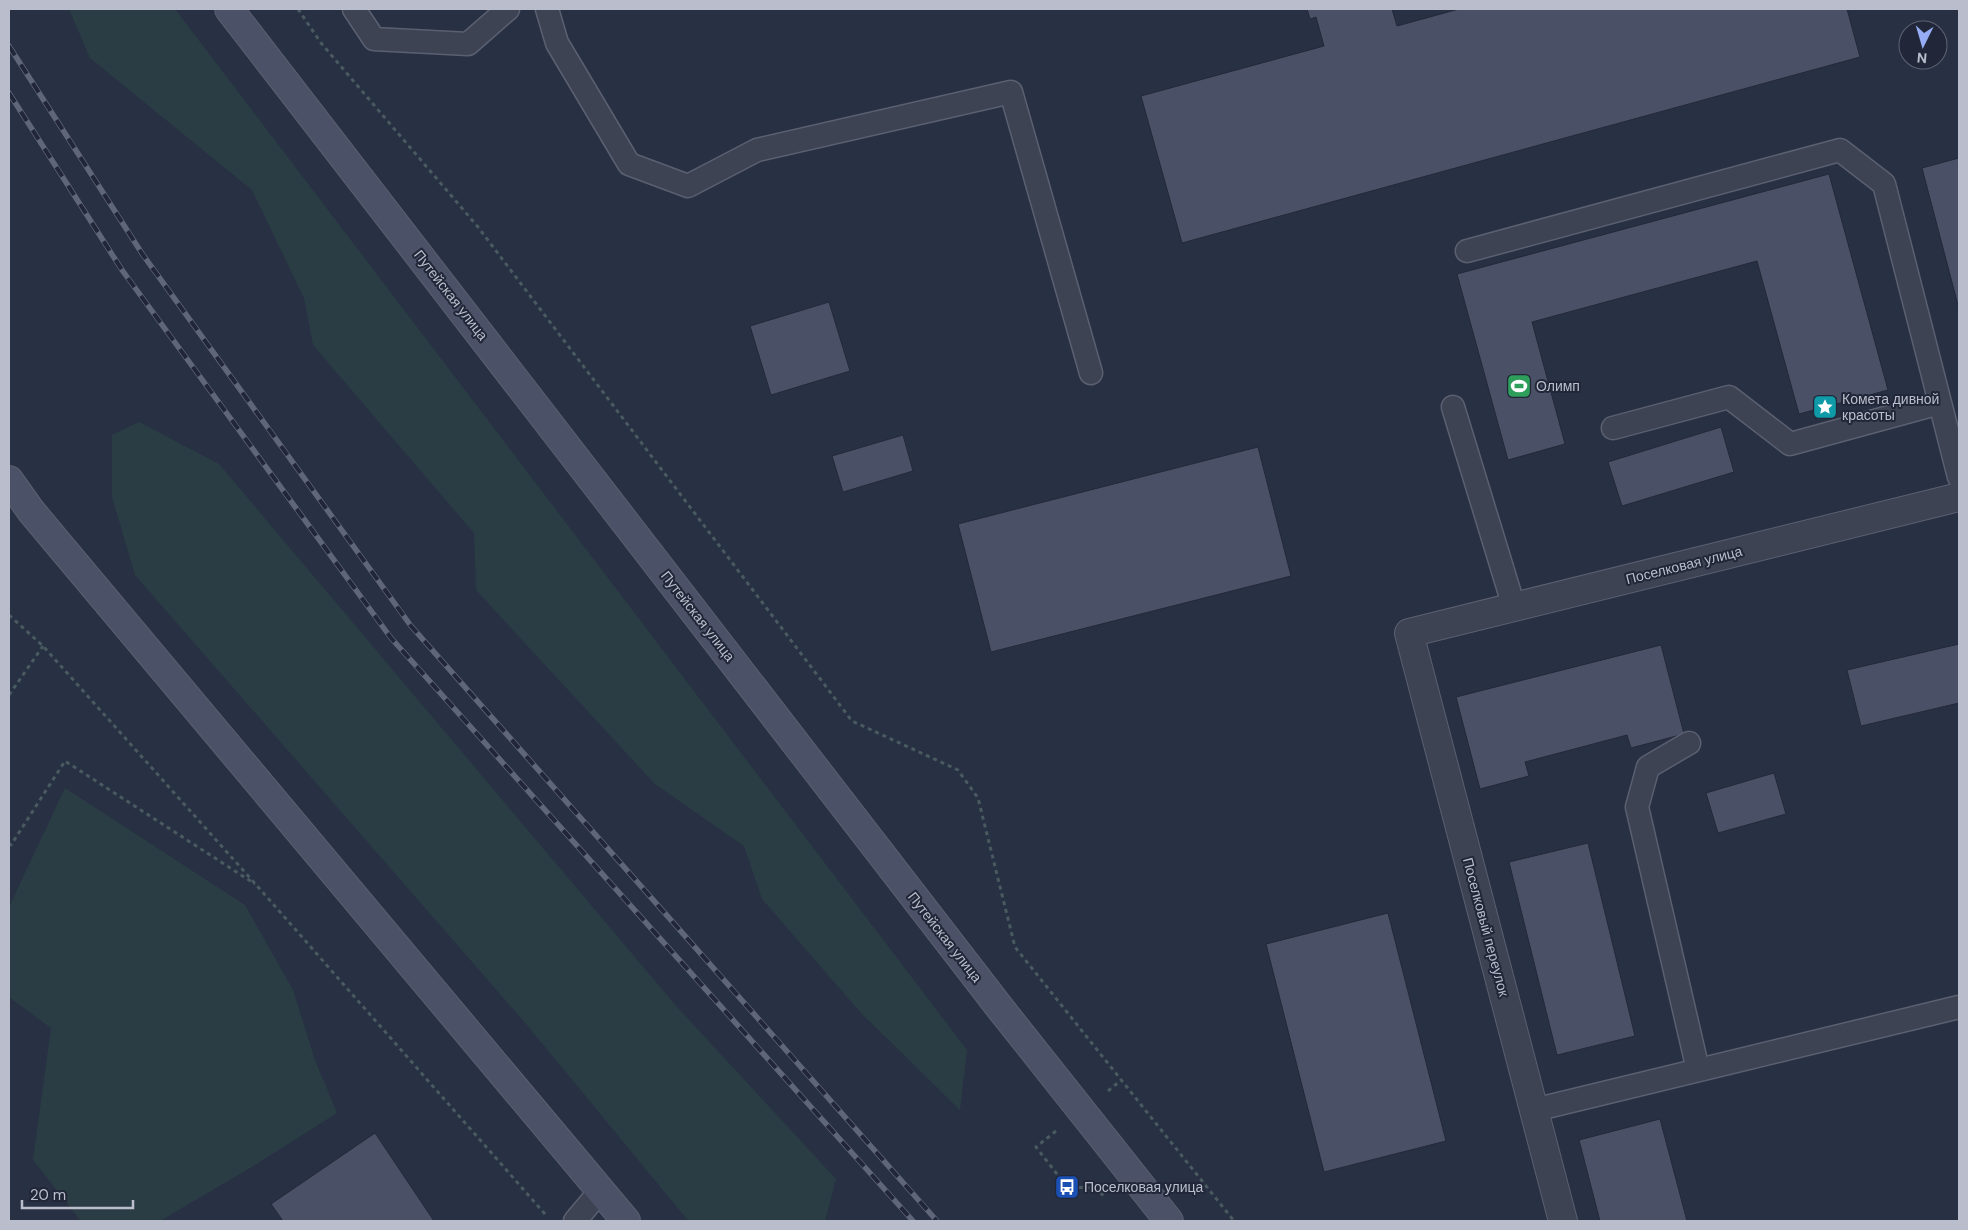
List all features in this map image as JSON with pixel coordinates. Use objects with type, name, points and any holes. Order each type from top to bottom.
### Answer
[{"type":"main road","name":"Путейская улица","points":[[230,9],[988,992],[1170,1221]]},
{"type":"main road","points":[[9,480],[32,511],[626,1221]]},
{"type":"street","name":"Поселковая улица","points":[[1409,633],[1959,497]]},
{"type":"street","name":"Поселковый переулок","points":[[1409,633],[1563,1221]]},
{"type":"lane","points":[[354,9],[374,38],[468,44],[508,9]]},
{"type":"lane","points":[[548,9],[557,43],[629,164],[688,186],[758,150],[1011,92],[1091,373]]},
{"type":"lane","points":[[1467,251],[1840,150],[1884,184],[1959,477]]},
{"type":"lane","points":[[1614,428],[1729,397],[1790,444],[1940,403]]},
{"type":"lane","points":[[1453,407],[1514,607]]},
{"type":"lane","points":[[1689,743],[1648,767],[1637,807],[1698,1070]]},
{"type":"lane","points":[[1534,1110],[1959,1006]]},
{"type":"lane","points":[[575,1221],[601,1190]]},
{"type":"path","points":[[298,9],[321,43],[478,227],[852,721],[958,770],[978,798],[1015,947],[1234,1221]]},
{"type":"path","points":[[9,615],[43,646],[259,888],[551,1221]]},
{"type":"path","points":[[9,695],[43,646]]},
{"type":"path","points":[[9,843],[11,845],[65,761],[259,888]]},
{"type":"path","points":[[1067,1187],[1097,1188],[1108,1201]]},
{"type":"shaded area","points":[[69,9],[175,9],[967,1050],[960,1110],[861,1013],[762,899],[744,846],[655,784],[476,590],[474,533],[313,345],[304,298],[252,190],[90,58]]},
{"type":"shaded area","points":[[139,422],[219,464],[677,1007],[836,1179],[825,1221],[690,1221],[686,1218],[527,1025],[135,575],[112,497],[112,435]]},
{"type":"shaded area","points":[[65,788],[245,905],[293,990],[315,1060],[337,1113],[250,1168],[160,1221],[81,1221],[33,1160],[51,1028],[9,997],[9,907]]},
{"type":"building","points":[[1307,9],[1392,9],[1397,26],[1459,9],[1847,9],[1860,57],[1182,243],[1141,96],[1324,46],[1316,17],[1310,19]]},
{"type":"building","points":[[1959,158],[1959,309],[1922,168]]},
{"type":"building","points":[[1829,174],[1888,390],[1799,414],[1757,261],[1532,322],[1565,444],[1508,460],[1457,274]]},
{"type":"building","points":[[829,302],[850,371],[771,395],[750,326]]},
{"type":"building","points":[[1721,427],[1734,472],[1622,506],[1608,462]]},
{"type":"building","points":[[903,435],[913,471],[843,492],[832,456]]},
{"type":"building","points":[[1258,447],[1291,576],[991,652],[958,524]]},
{"type":"building","points":[[1959,644],[1959,703],[1861,726],[1847,670]]},
{"type":"building","points":[[1661,645],[1684,734],[1631,748],[1627,735],[1525,762],[1529,776],[1480,789],[1456,697]]},
{"type":"building","points":[[1774,773],[1786,814],[1718,833],[1706,793]]},
{"type":"building","points":[[1588,843],[1635,1036],[1557,1055],[1509,862]]},
{"type":"building","points":[[1388,913],[1446,1141],[1324,1172],[1266,944]]},
{"type":"building","points":[[1660,1119],[1687,1221],[1600,1221],[1579,1140]]},
{"type":"building","points":[[375,1133],[434,1221],[283,1221],[271,1204]]},
{"type":"railway","points":[[9,46],[143,255],[411,626],[937,1221]]},
{"type":"railway","points":[[9,93],[122,270],[391,638],[913,1221]]},
{"type":"place","name":"Олимп","points":[[1519,386]]},
{"type":"place","name":"Комета дивной красоты","points":[[1825,407]]},
{"type":"place","name":"Поселковая улица","points":[[1067,1187]]}]
